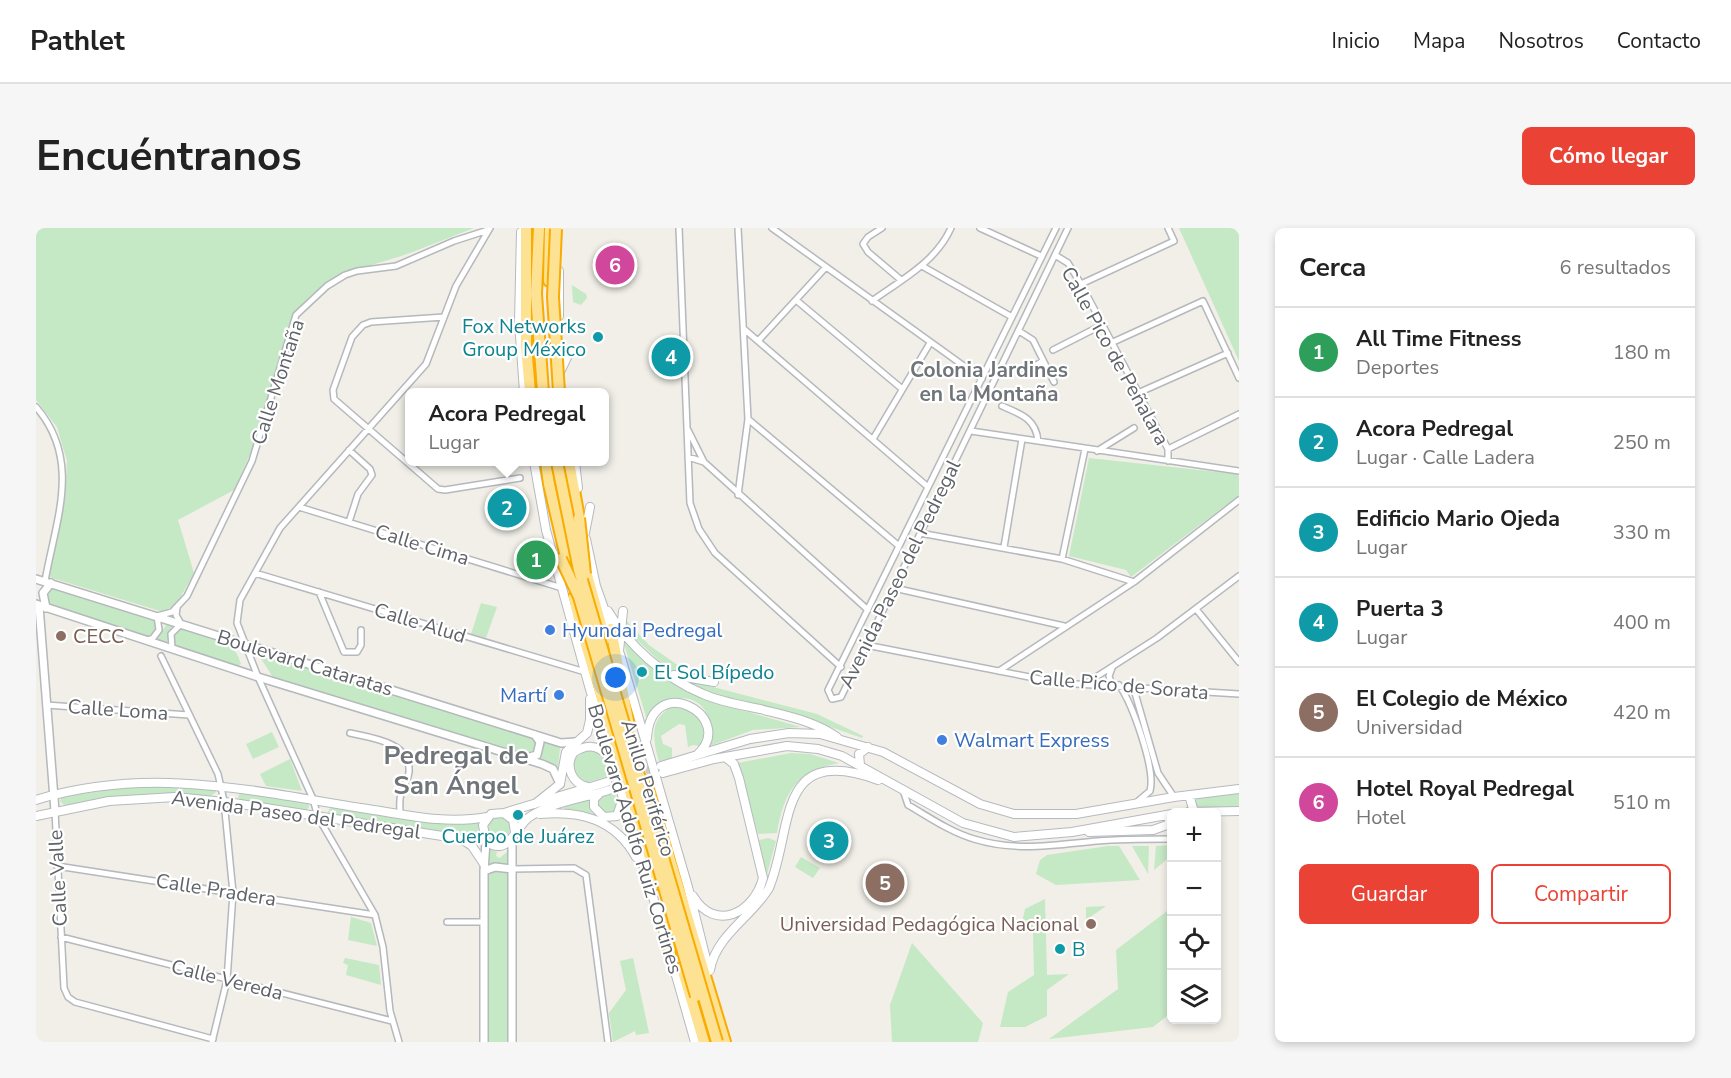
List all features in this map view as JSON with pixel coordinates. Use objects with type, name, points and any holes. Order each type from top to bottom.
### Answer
[{"type":"highway","points":[[526,228],[526,345],[530,388]]},
{"type":"highway","points":[[534,228],[532,300],[541,388]]},
{"type":"highway","points":[[539,228],[536,294],[541,388]]},
{"type":"highway","points":[[544,228],[542,297],[548,388]]},
{"type":"highway","points":[[556,228],[548,250],[557,388]]},
{"type":"highway","points":[[556,228],[553,297],[557,388]]},
{"type":"highway","points":[[548,250],[558,334]]},
{"type":"highway","points":[[540,466],[561,559],[585,602]]},
{"type":"highway","name":"Anillo Periférico","points":[[548,466],[549,484],[581,628],[704,1042]]},
{"type":"highway","points":[[549,466],[566,546],[585,602],[717,1042]]},
{"type":"highway","points":[[558,466],[569,534],[585,602],[709,1042]]},
{"type":"highway","name":"Anillo Periférico","points":[[563,466],[572,516],[629,726],[725,1042]]},
{"type":"highway","points":[[569,466],[585,602]]},
{"type":"highway","points":[[616,629],[629,726]]},
{"type":"highway","points":[[686,913],[704,951]]},
{"type":"highway","points":[[668,916],[670,954]]},
{"type":"main road","points":[[521,228],[519,322],[524,388]]},
{"type":"main road","points":[[556,228],[558,334],[563,388]]},
{"type":"main road","points":[[561,370],[571,349]]},
{"type":"main road","name":"Boulevard Adolfo Ruiz Cortines","points":[[535,466],[545,526],[585,672],[695,1042]]},
{"type":"main road","name":"Boulevard Adolfo Ruiz Cortines","points":[[576,466],[585,533],[596,586],[616,629],[619,651],[688,887],[729,1042]]},
{"type":"main road","points":[[585,533],[590,507]]},
{"type":"main road","points":[[622,611],[616,629],[670,675],[710,697],[796,718],[826,730],[841,740]]},
{"type":"main road","points":[[670,675],[714,682]]},
{"type":"main road","points":[[535,804],[560,783],[564,754],[575,742],[585,736],[590,723],[589,686]]},
{"type":"main road","points":[[647,746],[648,727],[656,712],[668,704],[683,703],[698,711],[707,724],[706,742],[696,756]]},
{"type":"main road","points":[[1167,816],[1028,837],[987,831],[963,823],[860,765],[818,749],[787,746],[662,770],[696,756],[750,739],[789,733],[820,734],[868,747],[906,763],[980,804],[1014,814],[1076,814],[1174,796],[1239,789]]},
{"type":"main road","points":[[589,787],[582,786],[573,777],[570,763],[573,753],[591,746],[601,749],[609,757]]},
{"type":"main road","points":[[860,765],[860,752],[868,747]]},
{"type":"main road","points":[[688,887],[702,908],[718,917],[730,915],[745,907],[763,878],[739,778],[734,764],[725,757]]},
{"type":"main road","points":[[710,975],[712,962],[724,939],[763,898],[769,888],[774,876],[787,808],[799,787],[818,774],[832,771],[867,776],[900,788]]},
{"type":"main road","name":"Avenida Paseo del Pedregal","points":[[36,800],[53,795],[138,782],[222,785],[452,822],[487,817]]},
{"type":"main road","points":[[607,782],[504,813],[495,813],[487,817],[482,829],[486,840],[500,846],[514,835],[532,815],[609,790]]},
{"type":"main road","points":[[600,793],[594,800],[595,810],[611,818],[620,811],[621,794]]},
{"type":"main road","points":[[1190,795],[1193,808]]},
{"type":"main road","points":[[1171,808],[1174,796]]},
{"type":"main road","name":"Avenida Paseo del Pedregal","points":[[36,816],[148,797],[224,801],[461,839],[486,840]]},
{"type":"main road","points":[[1221,811],[1239,811]]},
{"type":"main road","points":[[504,813],[513,820],[514,835]]},
{"type":"main road","points":[[532,815],[575,813],[590,816],[624,838],[643,868]]},
{"type":"main road","points":[[1072,832],[1153,830],[1167,825]]},
{"type":"main road","points":[[461,839],[472,846],[484,868]]},
{"type":"street","points":[[680,228],[690,503],[694,518],[716,553],[840,667]]},
{"type":"street","points":[[738,228],[748,419],[738,495]]},
{"type":"street","points":[[772,228],[982,379]]},
{"type":"street","points":[[779,232],[786,228]]},
{"type":"street","points":[[882,228],[868,237],[864,244],[868,252],[901,280]]},
{"type":"street","points":[[872,301],[922,266],[941,246],[951,228]]},
{"type":"street","points":[[980,228],[1041,256]]},
{"type":"street","name":"Avenida Paseo del Pedregal","points":[[1056,228],[828,692],[834,700],[842,697],[1067,229]]},
{"type":"street","points":[[1080,284],[1174,241],[1168,228]]},
{"type":"street","points":[[233,640],[240,600],[274,536],[426,364],[456,286],[490,229]]},
{"type":"street","name":"Calle Montaña","points":[[178,607],[190,590],[252,461],[296,315],[327,286],[351,273],[396,266],[454,241],[490,229]]},
{"type":"street","name":"Calle Pico de Peñalara","points":[[1055,255],[1068,263],[1080,284],[1168,449],[1168,461]]},
{"type":"street","points":[[922,266],[1012,317]]},
{"type":"street","points":[[758,341],[825,267]]},
{"type":"street","points":[[1024,292],[1026,298],[1035,298]]},
{"type":"street","points":[[796,300],[901,388]]},
{"type":"street","points":[[1111,343],[1203,301],[1239,378]]},
{"type":"street","points":[[1018,304],[1025,304],[1029,311]]},
{"type":"street","points":[[405,460],[338,404],[333,395],[352,337],[357,330],[371,322],[444,317]]},
{"type":"street","points":[[1053,350],[1102,325]]},
{"type":"street","points":[[744,328],[928,487]]},
{"type":"street","points":[[1019,331],[1033,340],[1054,382]]},
{"type":"street","points":[[873,439],[901,388],[930,343]]},
{"type":"street","points":[[1138,393],[1228,353]]},
{"type":"street","points":[[1025,372],[1043,360]]},
{"type":"street","points":[[1002,406],[1032,421],[1037,431],[1038,441]]},
{"type":"street","points":[[36,407],[56,435],[63,461],[62,488],[48,582]]},
{"type":"street","points":[[1168,449],[1239,414]]},
{"type":"street","points":[[748,419],[899,546]]},
{"type":"street","points":[[687,427],[704,462],[868,610]]},
{"type":"street","points":[[1097,451],[1134,428]]},
{"type":"street","points":[[971,431],[1239,471]]},
{"type":"street","points":[[1004,547],[1022,439]]},
{"type":"street","points":[[950,444],[952,451],[961,448]]},
{"type":"street","points":[[1062,559],[1085,449]]},
{"type":"street","points":[[349,450],[370,469],[372,476],[358,494],[349,522]]},
{"type":"street","points":[[943,457],[949,456],[953,463]]},
{"type":"street","points":[[688,458],[704,462]]},
{"type":"street","points":[[412,466],[441,490],[520,478]]},
{"type":"street","points":[[999,671],[1134,582],[1239,500]]},
{"type":"street","name":"Calle Cima","points":[[299,507],[562,588]]},
{"type":"street","points":[[920,533],[1062,559],[1134,582]]},
{"type":"street","points":[[894,558],[898,563],[906,563]]},
{"type":"street","points":[[890,567],[897,567],[901,573]]},
{"type":"street","name":"Calle Alud","points":[[255,573],[585,672]]},
{"type":"street","points":[[1083,684],[1113,667],[1239,576]]},
{"type":"street","name":"Boulevard Cataratas","points":[[36,579],[531,734],[561,743],[575,742]]},
{"type":"street","name":"Calle Valle","points":[[48,582],[39,606],[55,811],[65,991],[70,1000],[213,1040]]},
{"type":"street","points":[[894,588],[1064,626]]},
{"type":"street","points":[[319,592],[344,652],[347,654],[357,652],[361,645],[361,630]]},
{"type":"street","name":"Boulevard Cataratas","points":[[39,606],[549,767],[556,773],[560,783]]},
{"type":"street","points":[[147,640],[156,636],[159,630],[158,616],[169,614],[178,607]]},
{"type":"street","points":[[172,648],[171,634],[180,624],[176,615],[178,607]]},
{"type":"street","points":[[1196,609],[1239,662]]},
{"type":"street","points":[[237,623],[258,677],[313,799],[318,817],[375,915],[383,947],[392,1021],[399,1042]]},
{"type":"street","name":"Calle Pico de Sorata","points":[[866,645],[1060,683],[1239,694]]},
{"type":"street","points":[[161,656],[222,785],[233,893],[227,980],[213,1040]]},
{"type":"street","points":[[1113,667],[1109,676],[1128,698],[1151,776],[1150,791],[1137,802]]},
{"type":"street","points":[[1132,686],[1158,773],[1174,796]]},
{"type":"street","name":"Calle Pico de Sorata","points":[[1231,692],[1239,689]]},
{"type":"street","name":"Calle Loma","points":[[46,705],[189,715]]},
{"type":"street","points":[[350,733],[397,747],[405,756],[409,772],[400,798],[400,814]]},
{"type":"street","points":[[524,759],[532,757],[540,748],[540,742],[531,734]]},
{"type":"street","points":[[900,788],[908,805],[947,828],[972,839],[998,845],[1041,848],[1100,841],[1167,839]]},
{"type":"street","points":[[512,1042],[514,835]]},
{"type":"street","points":[[484,1042],[486,840]]},
{"type":"street","name":"Calle Pradera","points":[[57,866],[375,915]]},
{"type":"street","points":[[484,868],[574,868],[586,875],[608,1042]]},
{"type":"street","points":[[447,922],[484,922]]},
{"type":"street","name":"Calle Vereda","points":[[61,937],[392,1021]]},
{"type":"green space","points":[[36,228],[474,228],[410,253],[340,276],[311,295],[299,309],[288,327],[254,445],[234,490],[178,520],[194,573],[176,605],[163,612],[49,577],[65,500],[67,461],[57,427],[36,400]]},
{"type":"green space","points":[[1179,228],[1239,228],[1239,361]]},
{"type":"green space","points":[[572,285],[586,294],[587,298],[581,305],[573,302]]},
{"type":"green space","points":[[1089,458],[1236,474],[1239,476],[1239,495],[1131,577],[1126,570],[1069,556]]},
{"type":"green space","points":[[50,586],[154,619],[156,631],[146,637],[45,604],[45,597]]},
{"type":"green space","points":[[481,603],[497,607],[486,638],[471,634]]},
{"type":"green space","points":[[624,618],[649,645],[693,676],[672,673],[622,626]]},
{"type":"green space","points":[[167,624],[172,626],[167,642],[158,641],[158,636]]},
{"type":"green space","points":[[180,627],[225,641],[237,654],[241,664],[238,666],[174,645],[172,639]]},
{"type":"green space","points":[[622,637],[716,703],[801,727],[753,730],[707,747],[710,724],[700,704],[682,698],[672,700],[653,711],[647,720]],"holes":[[[644,664],[649,675],[639,680],[634,669]]]},
{"type":"green space","points":[[263,653],[529,736],[535,741],[535,752],[525,756],[274,679],[260,657]]},
{"type":"green space","points":[[679,678],[817,714],[863,736],[862,738],[802,717],[710,693]]},
{"type":"green space","points":[[677,705],[694,709],[702,723],[704,736],[699,746],[688,747],[685,725],[679,724],[661,736],[663,744],[672,748],[672,758],[659,762],[654,736],[657,721],[668,709]]},
{"type":"green space","points":[[272,732],[279,747],[253,759],[246,744]]},
{"type":"green space","points":[[543,741],[560,748],[558,767],[537,759],[542,753]]},
{"type":"green space","points":[[587,750],[600,755],[605,762],[609,776],[585,783],[577,776],[574,770],[575,758]]},
{"type":"green space","points":[[791,753],[810,754],[839,763],[824,767],[802,778],[788,795],[777,833],[758,834],[738,763]]},
{"type":"green space","points":[[290,759],[302,791],[266,786],[260,774]]},
{"type":"green space","points":[[138,785],[215,789],[216,792],[211,796],[139,795],[64,805],[60,801],[62,797]]},
{"type":"green space","points":[[1239,790],[1239,811],[1221,811],[1221,808],[1194,808],[1192,794]]},
{"type":"green space","points":[[241,791],[308,803],[309,807],[307,810],[241,801],[238,797]]},
{"type":"green space","points":[[615,794],[617,802],[614,812],[608,814],[597,808],[598,797]]},
{"type":"green space","points":[[589,800],[589,809],[594,814],[564,807]]},
{"type":"green space","points":[[331,806],[446,824],[478,822],[479,838],[331,815],[328,812]]},
{"type":"green space","points":[[499,817],[507,820],[510,828],[507,836],[499,839],[491,836],[488,828],[491,820]]},
{"type":"green space","points":[[768,838],[776,841],[766,878],[759,840]]},
{"type":"green space","points":[[1167,845],[1167,859],[1154,870],[1156,846]]},
{"type":"green space","points":[[1119,846],[1140,880],[1056,885],[1036,874],[1040,860],[1047,855]]},
{"type":"green space","points":[[1132,846],[1149,846],[1148,874]]},
{"type":"green space","points":[[489,849],[497,852],[496,856],[500,858],[510,849],[510,867],[499,864],[488,866]]},
{"type":"green space","points":[[801,857],[820,868],[813,878],[795,867]]},
{"type":"green space","points":[[495,871],[510,873],[510,1042],[486,1042],[489,873]]},
{"type":"green space","points":[[1045,899],[1047,975],[1069,974],[1047,990],[1047,1016],[1025,1027],[1000,1027],[1008,992],[1034,975],[1033,933],[1020,932],[1025,909]]},
{"type":"green space","points":[[1106,906],[1086,920],[1086,907]]},
{"type":"green space","points":[[1167,911],[1167,1016],[1153,1027],[1049,1039],[1118,989],[1116,950]]},
{"type":"green space","points":[[351,917],[371,923],[377,946],[348,940]]},
{"type":"green space","points":[[912,943],[983,1023],[978,1042],[892,1042],[890,1005]]},
{"type":"green space","points":[[345,958],[379,965],[381,985],[346,975],[348,965],[343,963]]},
{"type":"green space","points":[[633,958],[649,1033],[636,1035],[635,1031],[613,1042],[609,1013],[626,990],[620,961]]},
{"type":"tunnel","points":[[634,774],[660,766]]},
{"type":"place","name":"Hotel Royal Pedregal","points":[[615,265]]},
{"type":"place","name":"Fox Networks Group México","points":[[598,337]]},
{"type":"place","name":"Puerta 3","points":[[671,357]]},
{"type":"place","name":"Acora Pedregal","points":[[507,508]]},
{"type":"place","name":"All Time Fitness","points":[[536,560]]},
{"type":"place","name":"Hyundai Pedregal","points":[[550,630]]},
{"type":"place","name":"CECC","points":[[61,636]]},
{"type":"place","name":"El Sol Bípedo","points":[[642,672]]},
{"type":"place","name":"Martí","points":[[559,695]]},
{"type":"place","name":"Walmart Express","points":[[942,740]]},
{"type":"place","name":"Cuerpo de Juárez","points":[[518,815]]},
{"type":"place","name":"Edificio Mario Ojeda","points":[[829,841]]},
{"type":"place","name":"El Colegio de México","points":[[885,883]]},
{"type":"place","name":"Universidad Pedagógica Nacional","points":[[1091,924]]},
{"type":"place","name":"B","points":[[1060,949]]},
{"type":"district","name":"Colonia Jardines en la Montaña","points":[[989,382]]},
{"type":"district","name":"Pedregal de San Ángel","points":[[456,770]]}]
